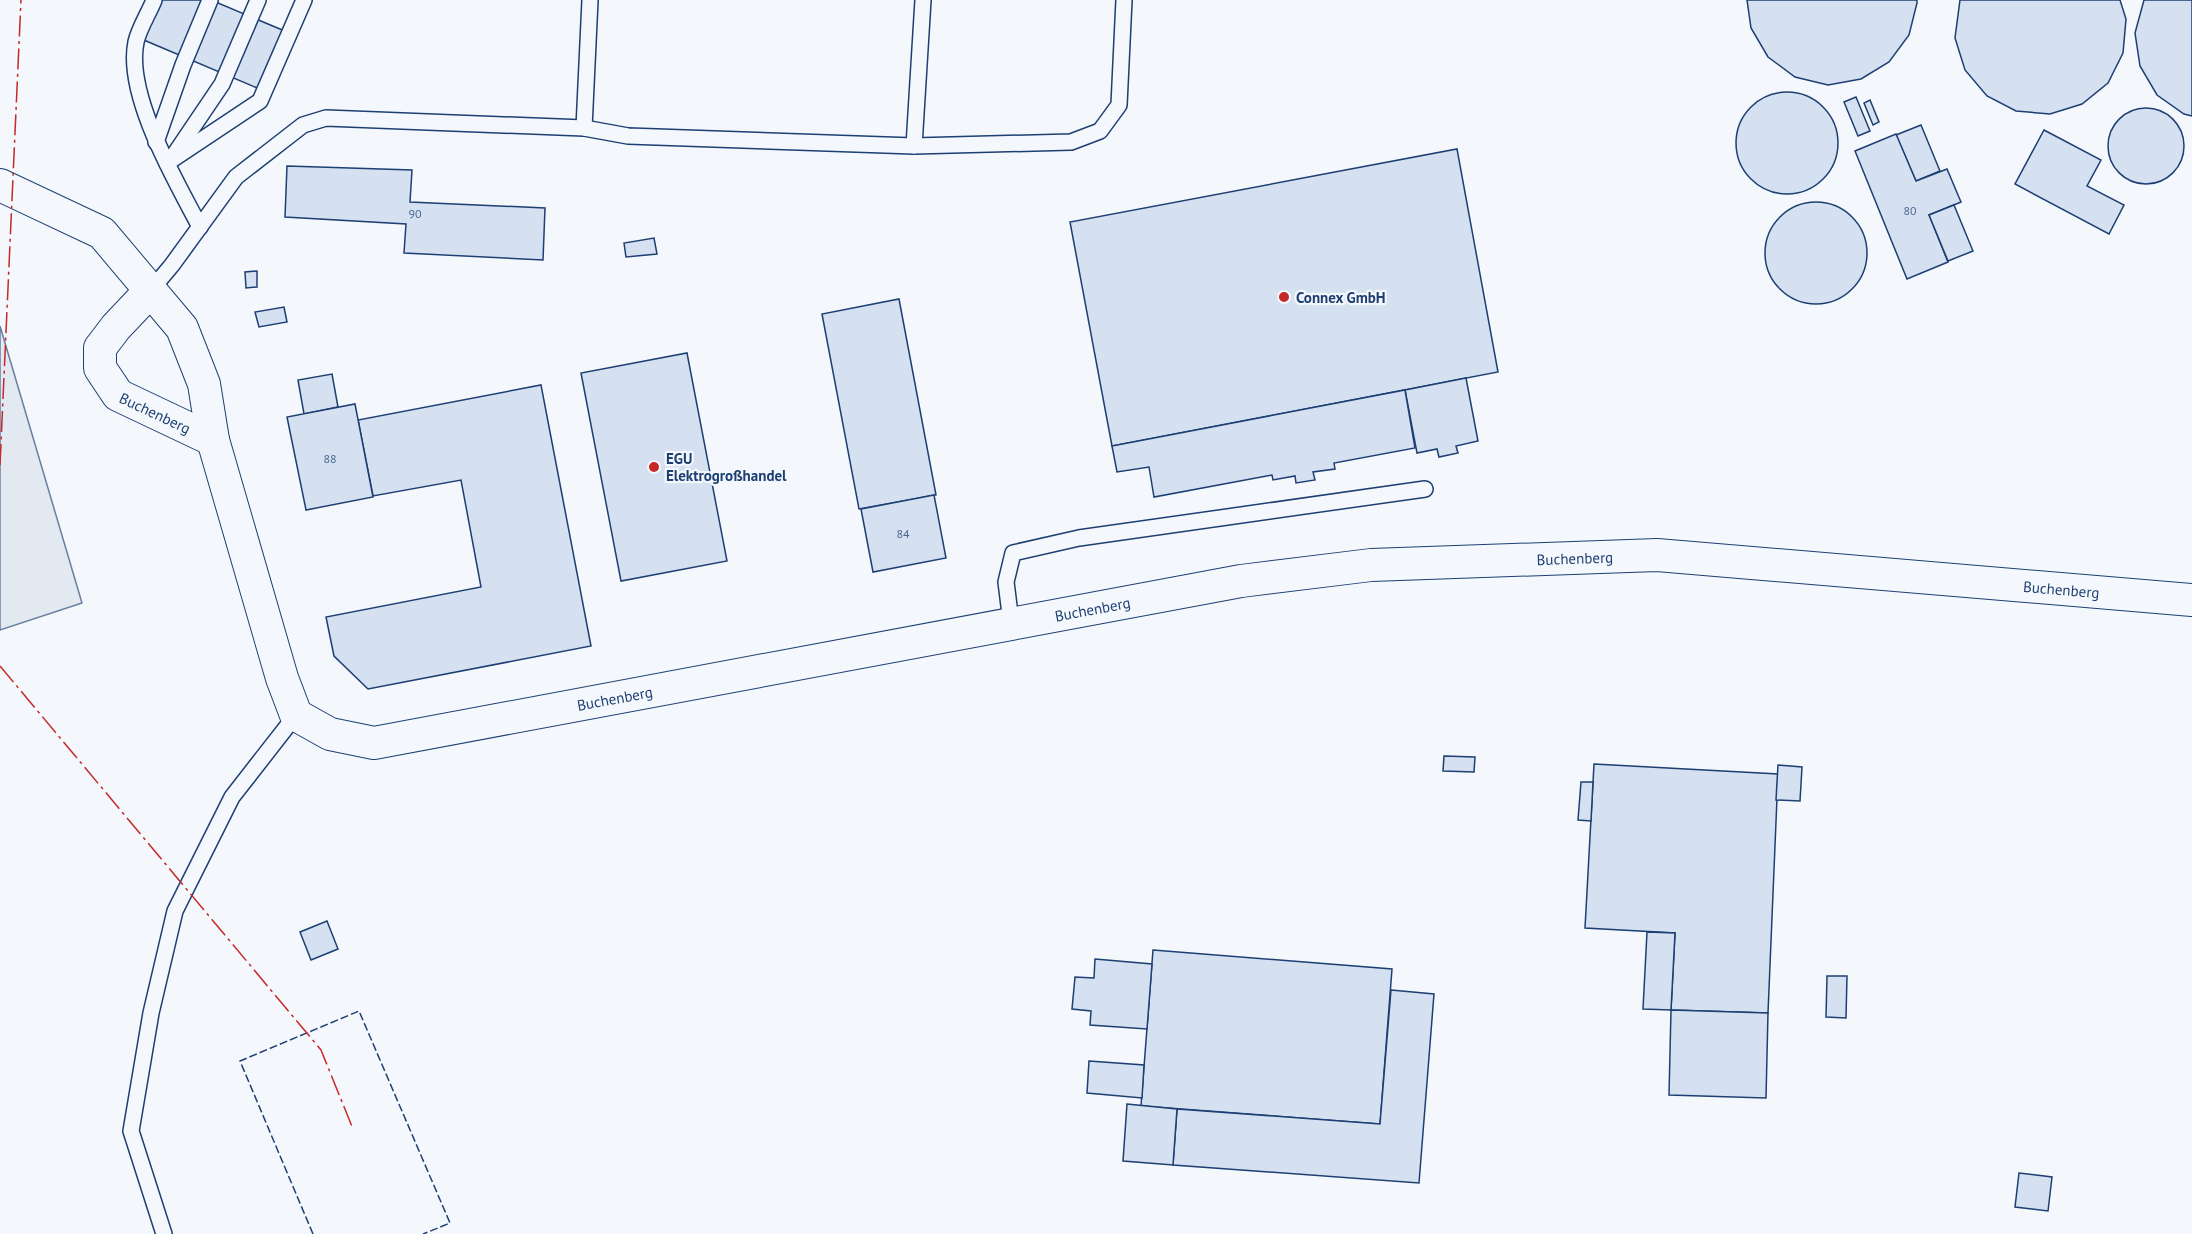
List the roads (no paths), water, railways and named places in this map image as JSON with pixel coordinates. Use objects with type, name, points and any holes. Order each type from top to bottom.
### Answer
[{"type":"street","name":"Buchenberg","points":[[0,185],[102,233],[182,328],[204,384],[213,440],[282,678],[296,716],[330,734],[374,743],[1241,580],[1371,565],[1657,555],[2192,600]]},
{"type":"street","name":"Buchenberg","points":[[151,290],[116,327],[100,348],[100,368],[118,395],[213,440]]},
{"type":"lane","points":[[154,0],[136,43],[137,80],[156,142],[200,227]]},
{"type":"lane","points":[[156,142],[183,65],[210,0]]},
{"type":"lane","points":[[168,163],[222,84],[258,0]]},
{"type":"lane","points":[[168,163],[260,101],[304,0]]},
{"type":"lane","points":[[584,128],[590,0]]},
{"type":"lane","points":[[914,146],[923,0]]},
{"type":"lane","points":[[151,290],[236,177],[303,125],[326,118],[584,128],[628,136],[914,146],[1071,142],[1100,131],[1119,105],[1124,0]]},
{"type":"lane","points":[[1011,622],[1006,582],[1013,553],[1079,538],[1425,489]]},
{"type":"lane","points":[[164,1234],[131,1131],[151,1013],[175,911],[232,797],[296,716]]},
{"type":"place","name":"Connex GmbH","points":[[1284,297]]},
{"type":"place","name":"EGU Elektrogroßhandel","points":[[654,467]]}]
